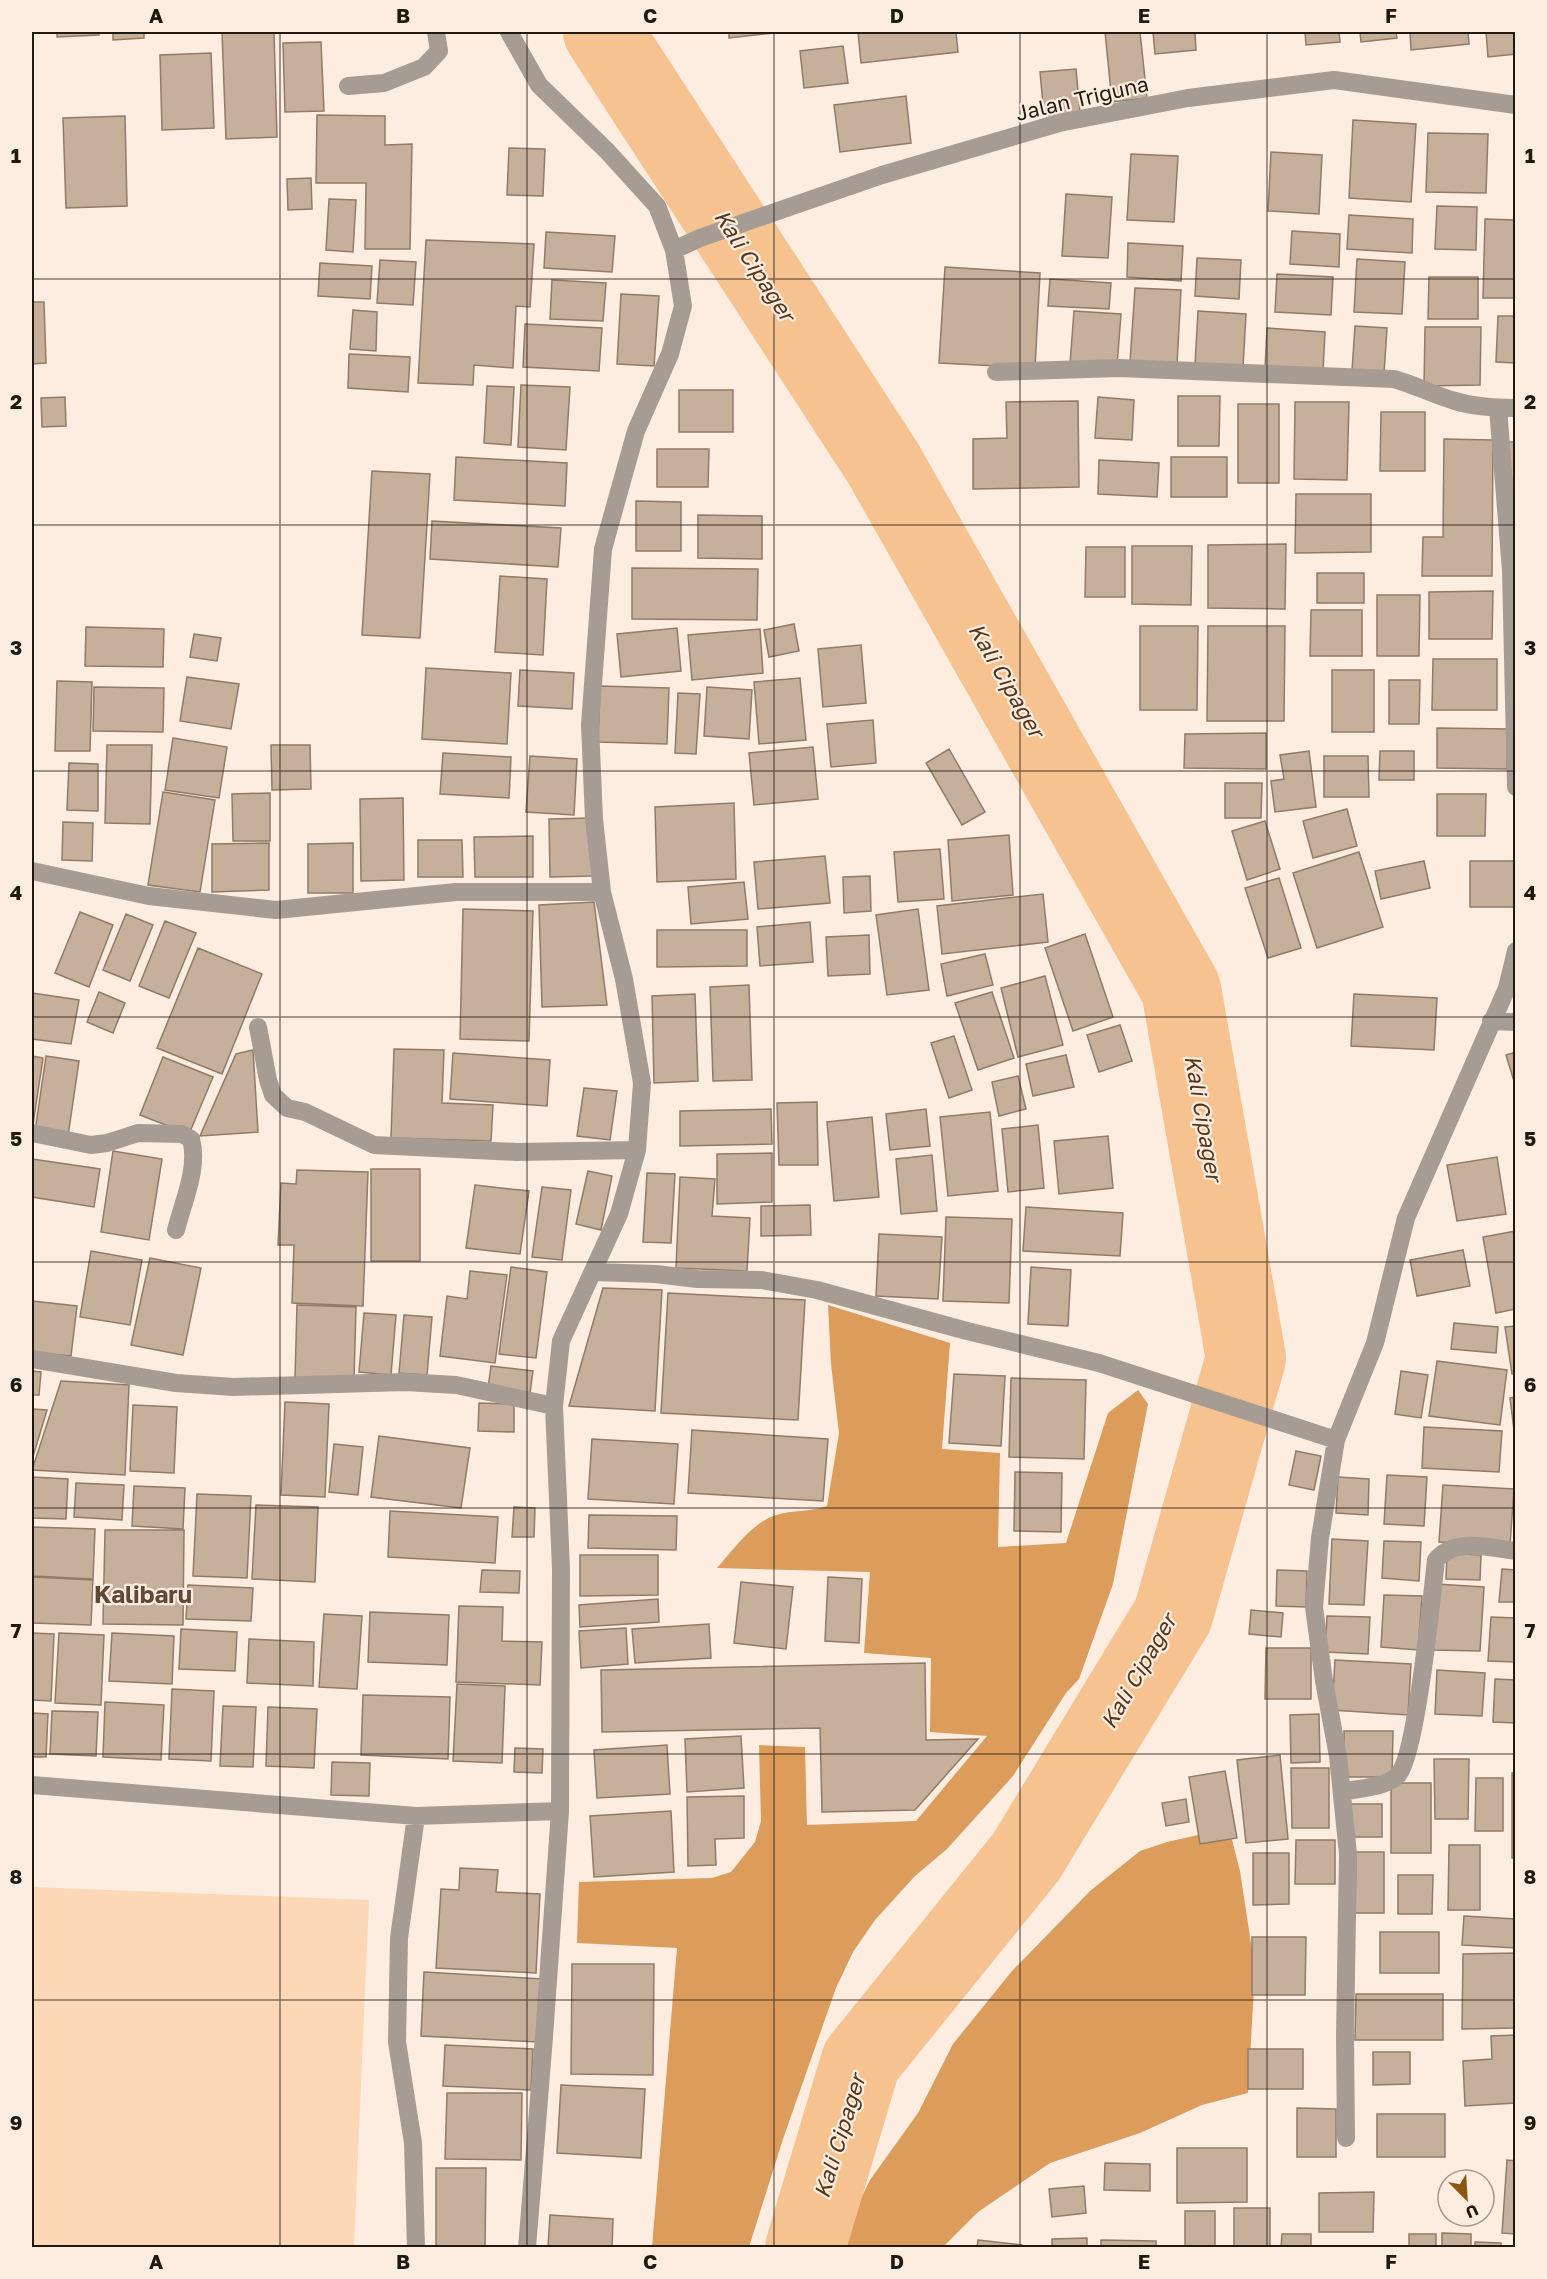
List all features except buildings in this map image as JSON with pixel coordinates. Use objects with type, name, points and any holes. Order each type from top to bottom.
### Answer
[{"type":"street","points":[[348,86],[384,83],[424,67],[439,51],[436,32]]},
{"type":"street","points":[[509,32],[539,86],[607,151],[657,206],[674,250],[682,306],[670,354],[636,431],[603,549],[590,725],[594,819],[602,892],[624,979],[642,1083],[637,1150],[619,1214],[561,1341],[554,1406],[561,1569],[560,1811],[527,2247]]},
{"type":"street","name":"Jalan Triguna","points":[[674,250],[700,238],[882,175],[1059,123],[1188,98],[1334,80],[1515,105]]},
{"type":"street","points":[[996,372],[1119,368],[1394,378],[1455,401],[1507,408],[1515,787]]},
{"type":"street","points":[[32,871],[149,896],[276,910],[456,892],[602,892]]},
{"type":"street","points":[[1346,2138],[1348,1854],[1342,1792],[1314,1607],[1320,1538],[1336,1440],[1375,1343],[1406,1218],[1507,988],[1515,951]]},
{"type":"street","points":[[1491,1021],[1515,1022]]},
{"type":"street","points":[[258,1027],[273,1095],[287,1108],[305,1112],[374,1144],[517,1152],[637,1150]]},
{"type":"street","points":[[32,1133],[91,1144],[107,1143],[138,1133],[182,1134],[191,1139],[194,1149],[193,1164],[176,1230]]},
{"type":"street","points":[[593,1272],[656,1274],[697,1279],[762,1280],[818,1290],[1099,1363],[1336,1440]]},
{"type":"street","points":[[32,1359],[165,1382],[233,1387],[405,1382],[456,1385],[554,1406]]},
{"type":"street","points":[[1342,1792],[1385,1783],[1401,1771],[1409,1750],[1423,1665],[1436,1560],[1442,1552],[1470,1545],[1515,1551]]},
{"type":"street","points":[[32,1785],[416,1816],[560,1811]]},
{"type":"street","points":[[416,1816],[399,1938],[397,2042],[413,2144],[416,2247]]},
{"type":"shaded area","points":[[828,1305],[950,1343],[942,1449],[1000,1453],[998,1547],[1066,1543],[1108,1413],[1138,1390],[1148,1404],[1113,1584],[1079,1679],[1066,1693],[1013,1776],[947,1849],[915,1876],[875,1920],[853,1952],[836,1988],[783,2139],[749,2247],[652,2247],[677,1948],[577,1943],[579,1882],[712,1878],[731,1872],[755,1842],[761,1821],[759,1745],[805,1747],[807,1825],[916,1821],[987,1736],[930,1732],[931,1658],[864,1653],[870,1572],[717,1568],[744,1538],[767,1519],[782,1513],[827,1506],[839,1433],[831,1364]]},
{"type":"shaded area","points":[[1229,1828],[1240,1871],[1255,1970],[1248,2093],[1202,2105],[1140,2133],[1050,2163],[978,2212],[943,2247],[840,2248],[844,2233],[870,2180],[918,2113],[953,2044],[1012,1971],[1090,1891],[1140,1851],[1167,1842]]},
{"type":"shaded area","points":[[32,1887],[369,1900],[354,2247],[32,2247]]},
{"type":"waterway","name":"Kali Cipager","points":[[603,32],[883,463],[1181,989],[1246,1358],[1173,1615],[1026,1857],[861,2061],[805,2248]]},
{"type":"district","name":"Kalibaru","points":[[143,1593]]}]
